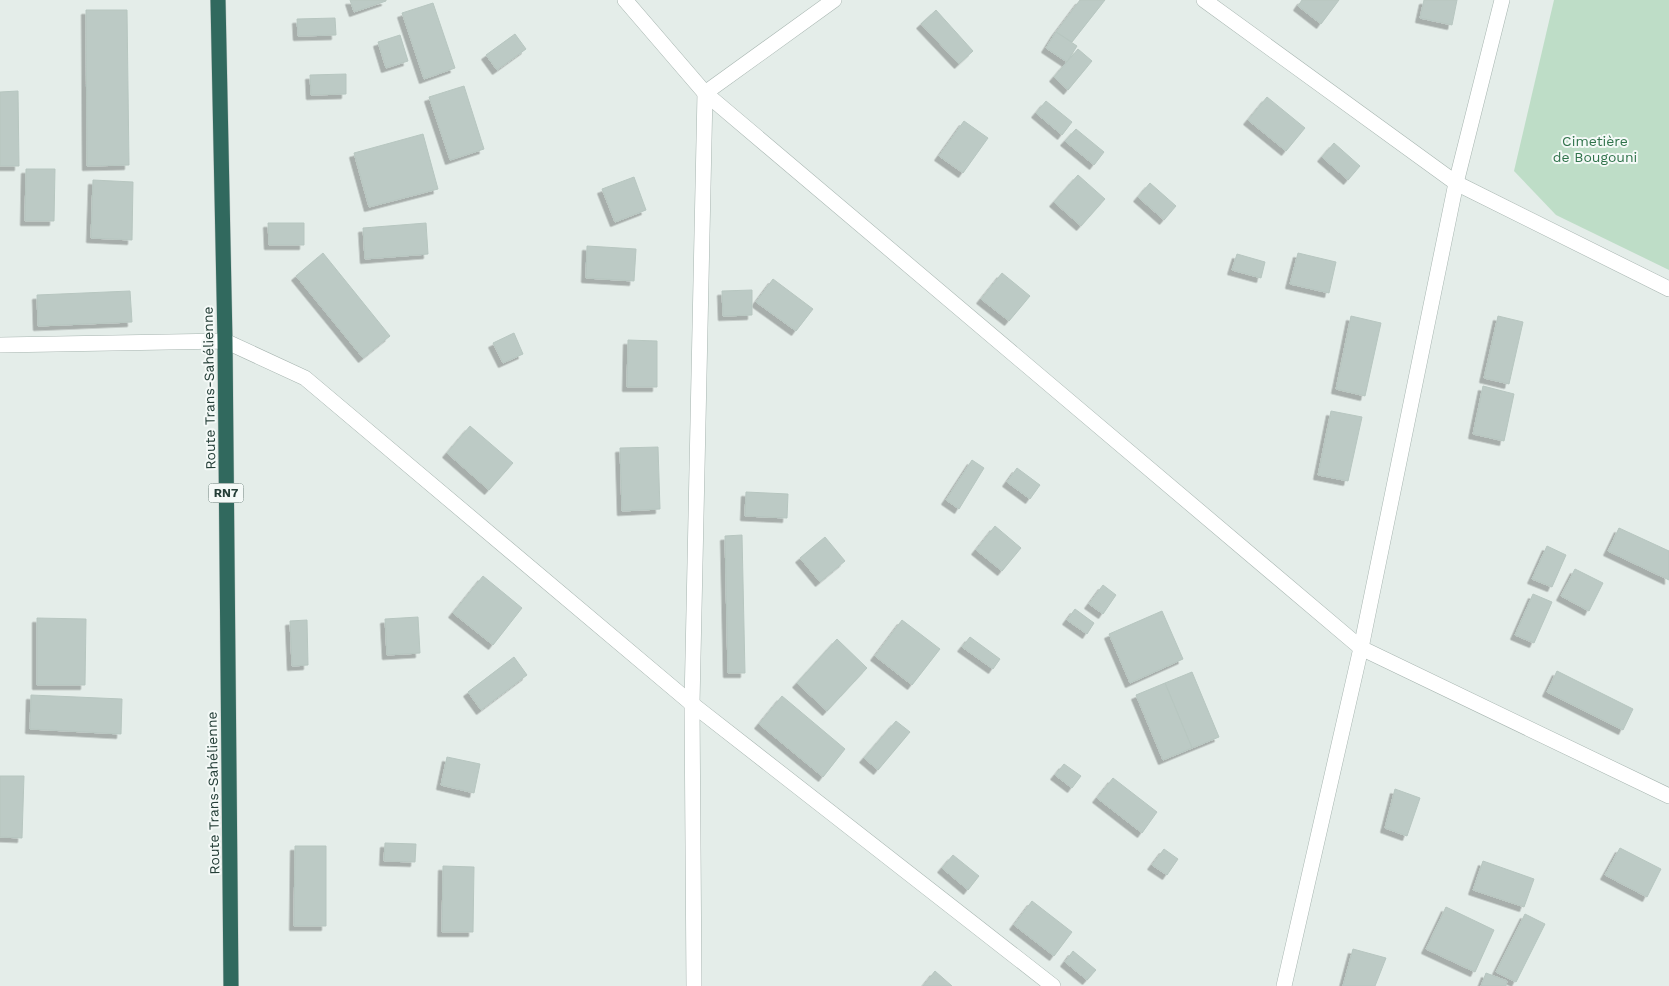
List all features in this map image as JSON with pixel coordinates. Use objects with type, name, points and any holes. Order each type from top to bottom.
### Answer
[{"type":"highway","name":"Route Trans-Sahélienne","points":[[218,0],[225,341],[231,986]]},
{"type":"street","points":[[625,0],[705,93],[1361,648],[1669,796]]},
{"type":"street","points":[[705,93],[834,0]]},
{"type":"street","points":[[1204,0],[1456,183],[1669,289]]},
{"type":"street","points":[[1284,986],[1361,648],[1456,183],[1502,0]]},
{"type":"street","points":[[694,986],[692,704],[705,93]]},
{"type":"street","points":[[0,345],[225,341],[305,378],[692,704],[1054,986]]},
{"type":"green space","name":"Cimetière de Bougouni","points":[[1554,0],[1669,0],[1669,270],[1556,215],[1514,171]]},
{"type":"building","points":[[350,0],[386,0],[386,1],[354,12]]},
{"type":"building","points":[[1080,0],[1105,0],[1072,42],[1056,32]]},
{"type":"building","points":[[1302,0],[1339,0],[1321,24],[1298,6]]},
{"type":"building","points":[[1424,0],[1457,0],[1452,25],[1420,18]]},
{"type":"building","points":[[433,3],[455,68],[424,79],[402,13]]},
{"type":"building","points":[[86,10],[127,10],[129,165],[87,166]]},
{"type":"building","points":[[936,10],[973,51],[959,64],[921,24]]},
{"type":"building","points":[[335,18],[336,35],[298,36],[297,19]]},
{"type":"building","points":[[1056,32],[1077,46],[1067,62],[1046,48]]},
{"type":"building","points":[[515,34],[526,49],[497,70],[486,55]]},
{"type":"building","points":[[400,35],[408,61],[386,68],[378,42]]},
{"type":"building","points":[[1078,49],[1092,61],[1068,90],[1054,77]]},
{"type":"building","points":[[346,74],[346,94],[311,95],[310,75]]},
{"type":"building","points":[[464,86],[484,149],[450,160],[429,97]]},
{"type":"building","points":[[18,91],[19,166],[0,166],[0,92]]},
{"type":"building","points":[[1267,97],[1305,128],[1286,151],[1248,120]]},
{"type":"building","points":[[1046,101],[1072,122],[1062,135],[1036,113]]},
{"type":"building","points":[[964,121],[988,138],[963,173],[939,156]]},
{"type":"building","points":[[1076,129],[1104,152],[1094,165],[1065,141]]},
{"type":"building","points":[[423,134],[438,189],[369,207],[354,153]]},
{"type":"building","points":[[1334,143],[1360,166],[1348,180],[1322,157]]},
{"type":"building","points":[[26,169],[55,169],[54,221],[25,221]]},
{"type":"building","points":[[1078,175],[1105,199],[1081,226],[1054,202]]},
{"type":"building","points":[[634,177],[646,210],[615,222],[602,189]]},
{"type":"building","points":[[93,180],[133,182],[132,240],[91,238]]},
{"type":"building","points":[[1150,183],[1176,206],[1164,220],[1138,197]]},
{"type":"building","points":[[268,223],[304,223],[304,245],[269,245]]},
{"type":"building","points":[[426,223],[428,254],[365,259],[363,228]]},
{"type":"building","points":[[587,246],[636,249],[634,281],[586,278]]},
{"type":"building","points":[[323,253],[390,336],[363,358],[296,276]]},
{"type":"building","points":[[1298,253],[1336,262],[1329,293],[1290,284]]},
{"type":"building","points":[[1237,254],[1265,262],[1261,278],[1232,270]]},
{"type":"building","points":[[1002,273],[1030,296],[1009,321],[981,299]]},
{"type":"building","points":[[773,279],[813,309],[796,331],[756,302]]},
{"type":"building","points":[[752,290],[752,315],[723,316],[722,291]]},
{"type":"building","points":[[130,291],[132,322],[38,326],[37,295]]},
{"type":"building","points":[[1351,316],[1381,323],[1365,396],[1336,389]]},
{"type":"building","points":[[1498,316],[1523,322],[1509,384],[1484,378]]},
{"type":"building","points":[[514,333],[523,354],[503,363],[493,343]]},
{"type":"building","points":[[628,340],[657,341],[657,387],[627,387]]},
{"type":"building","points":[[1483,386],[1514,394],[1504,441],[1473,434]]},
{"type":"building","points":[[1331,411],[1362,417],[1348,481],[1318,475]]},
{"type":"building","points":[[470,426],[513,463],[489,490],[447,453]]},
{"type":"building","points":[[658,447],[660,509],[622,511],[620,448]]},
{"type":"building","points":[[972,460],[984,468],[959,509],[946,500]]},
{"type":"building","points":[[1017,468],[1040,485],[1030,499],[1007,482]]},
{"type":"building","points":[[746,492],[788,494],[787,518],[745,516]]},
{"type":"building","points":[[995,526],[1021,548],[1002,571],[976,550]]},
{"type":"building","points":[[1619,528],[1669,551],[1669,580],[1608,551]]},
{"type":"building","points":[[742,535],[745,673],[728,673],[725,536]]},
{"type":"building","points":[[825,537],[845,561],[820,582],[800,558]]},
{"type":"building","points":[[1547,546],[1566,555],[1552,587],[1532,579]]},
{"type":"building","points":[[1575,569],[1603,583],[1589,611],[1561,596]]},
{"type":"building","points":[[483,576],[522,608],[493,645],[453,613]]},
{"type":"building","points":[[1103,585],[1116,595],[1103,614],[1089,604]]},
{"type":"building","points":[[1533,594],[1552,602],[1534,643],[1515,635]]},
{"type":"building","points":[[1075,609],[1094,623],[1087,634],[1067,620]]},
{"type":"building","points":[[1162,611],[1183,659],[1130,683],[1109,634]]},
{"type":"building","points":[[418,617],[420,653],[387,655],[385,619]]},
{"type":"building","points":[[37,618],[86,619],[85,685],[37,685]]},
{"type":"building","points":[[307,620],[308,665],[292,666],[290,621]]},
{"type":"building","points":[[902,620],[940,649],[912,685],[875,656]]},
{"type":"building","points":[[970,637],[1000,659],[993,669],[962,647]]},
{"type":"building","points":[[837,639],[867,668],[827,711],[797,683]]},
{"type":"building","points":[[514,657],[527,675],[481,710],[468,692]]},
{"type":"building","points":[[1557,671],[1633,709],[1623,730],[1547,692]]},
{"type":"building","points":[[1192,672],[1219,737],[1192,748],[1165,683]]},
{"type":"building","points":[[1165,683],[1192,748],[1163,760],[1136,695]]},
{"type":"building","points":[[31,695],[122,699],[121,734],[30,729]]},
{"type":"building","points":[[782,696],[845,749],[823,777],[759,724]]},
{"type":"building","points":[[896,721],[910,732],[878,770],[864,758]]},
{"type":"building","points":[[447,757],[480,764],[474,793],[441,785]]},
{"type":"building","points":[[1064,764],[1081,776],[1072,788],[1055,775]]},
{"type":"building","points":[[0,776],[24,776],[22,838],[0,837]]},
{"type":"building","points":[[1113,778],[1157,812],[1142,833],[1097,798]]},
{"type":"building","points":[[1395,789],[1420,798],[1407,836],[1385,828]]},
{"type":"building","points":[[385,843],[416,844],[415,862],[384,861]]},
{"type":"building","points":[[295,846],[326,846],[326,926],[294,926]]},
{"type":"building","points":[[1620,848],[1661,869],[1647,897],[1605,875]]},
{"type":"building","points":[[1164,849],[1178,859],[1167,875],[1152,865]]},
{"type":"building","points":[[953,855],[979,876],[968,890],[942,868]]},
{"type":"building","points":[[1483,861],[1534,879],[1524,907],[1473,890]]},
{"type":"building","points":[[443,866],[474,867],[473,932],[442,932]]},
{"type":"building","points":[[1032,901],[1072,932],[1054,956],[1014,925]]},
{"type":"building","points":[[1446,907],[1494,930],[1475,972],[1426,949]]},
{"type":"building","points":[[1525,914],[1545,924],[1516,982],[1496,972]]},
{"type":"building","points":[[1353,949],[1386,958],[1375,986],[1343,986]]},
{"type":"building","points":[[1073,951],[1096,970],[1087,980],[1065,962]]},
{"type":"building","points":[[935,971],[952,986],[923,986]]},
{"type":"building","points":[[1486,973],[1507,981],[1506,986],[1481,986]]}]
